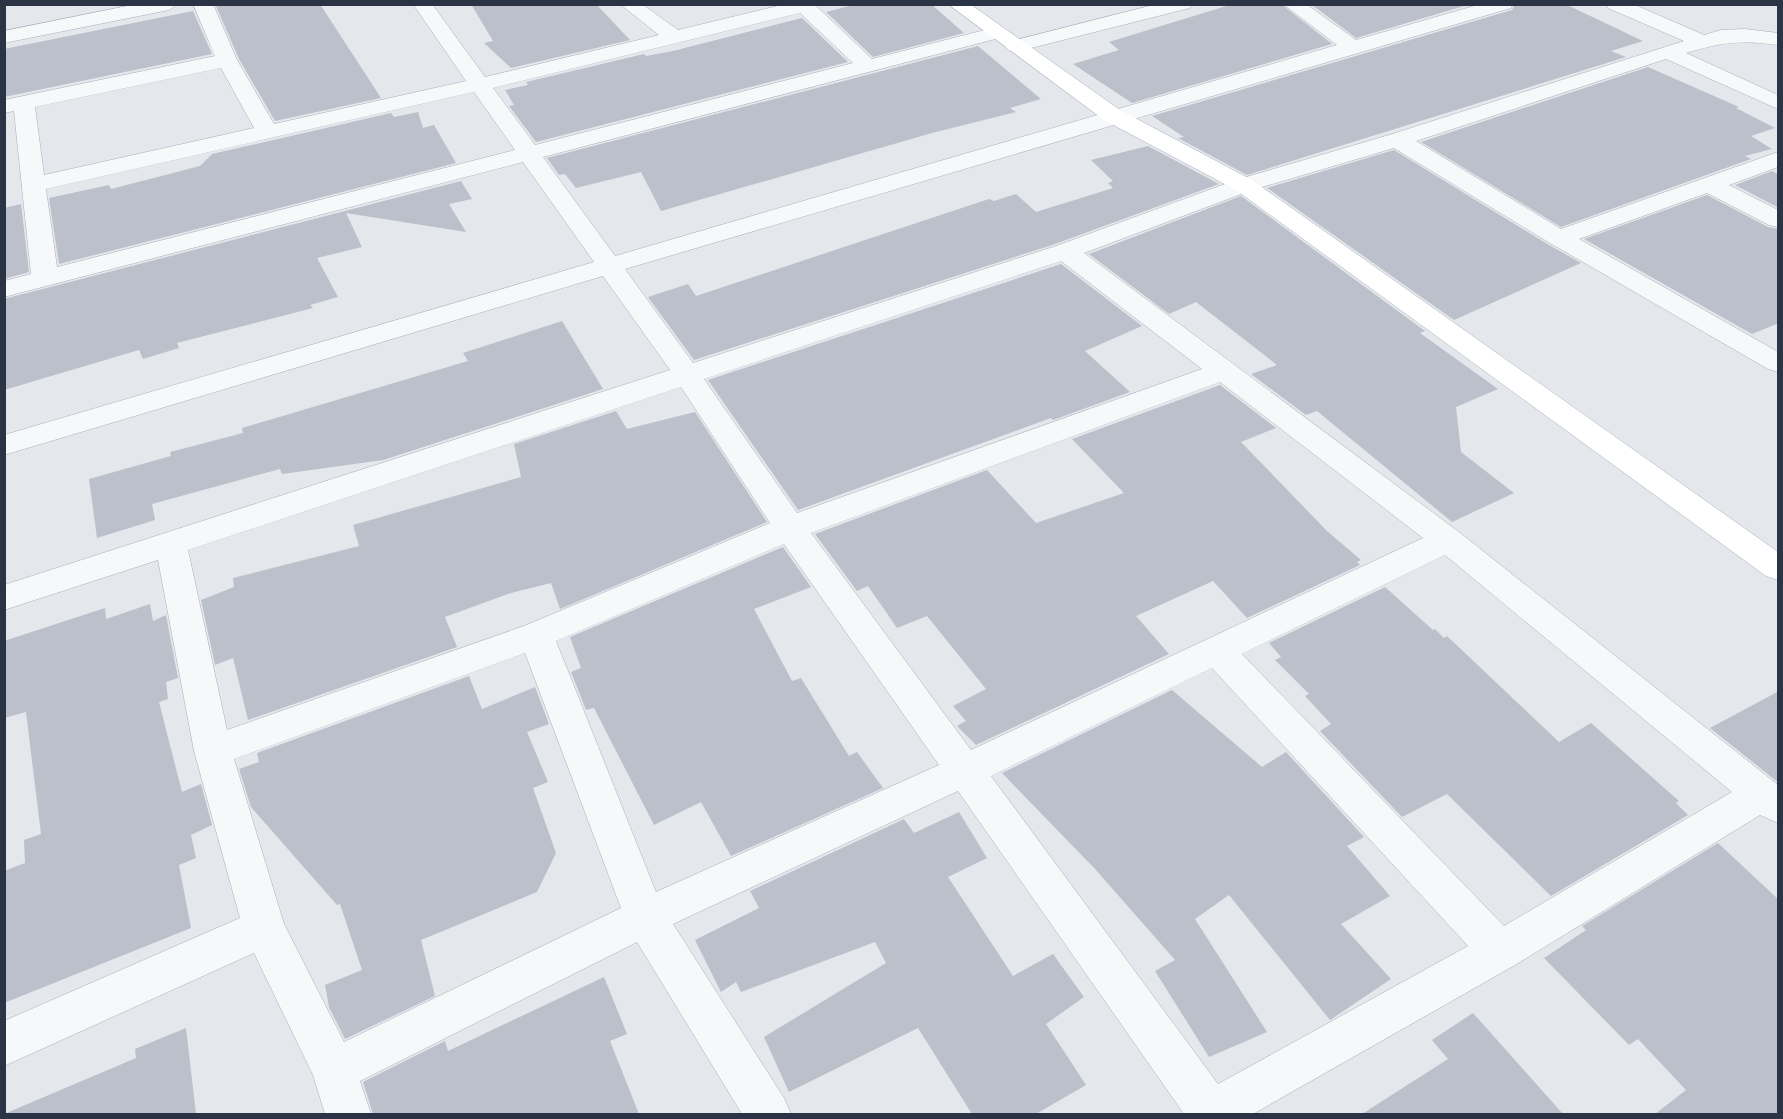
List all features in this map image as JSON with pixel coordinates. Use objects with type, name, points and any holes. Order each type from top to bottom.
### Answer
[{"type":"street","points":[[4,37],[30,22],[169,4]]},
{"type":"street","points":[[202,4],[227,60],[267,132]]},
{"type":"street","points":[[422,4],[527,155],[686,373],[790,528],[1211,1114],[1770,800],[1448,540],[1065,251]]},
{"type":"street","points":[[629,4],[676,38]]},
{"type":"street","points":[[957,4],[1112,115],[1244,185],[1779,568]]},
{"type":"street","points":[[4,289],[867,65],[1183,4]]},
{"type":"street","points":[[1292,4],[1353,47]]},
{"type":"street","points":[[4,445],[608,268],[1112,115],[1504,4]]},
{"type":"street","points":[[1615,4],[1702,41]]},
{"type":"street","points":[[35,184],[478,85],[803,5],[867,65]]},
{"type":"street","points":[[4,598],[171,545],[686,373],[1065,251],[1244,185],[1397,140],[1702,41],[1721,36],[1745,35],[1779,39]]},
{"type":"street","points":[[1667,52],[1779,103]]},
{"type":"street","points":[[45,279],[35,184],[14,105],[227,60]]},
{"type":"street","points":[[1397,140],[1559,238],[1779,363]]},
{"type":"street","points":[[1559,238],[1779,159]]},
{"type":"street","points":[[1709,184],[1779,220]]},
{"type":"street","points":[[213,751],[536,635],[790,528],[1223,370]]},
{"type":"street","points":[[334,1070],[645,917],[964,771],[1448,540]]},
{"type":"street","points":[[171,545],[213,751],[264,928],[334,1070],[348,1114]]},
{"type":"street","points":[[536,635],[645,917],[768,1114]]},
{"type":"street","points":[[1217,650],[1500,951]]},
{"type":"street","points":[[4,1044],[264,928]]},
{"type":"building","points":[[225,4],[320,4],[381,98],[275,121],[239,59],[216,6]]},
{"type":"building","points":[[471,4],[596,4],[630,40],[511,68],[484,43],[493,41]]},
{"type":"building","points":[[857,4],[931,4],[964,33],[873,57],[826,12]]},
{"type":"building","points":[[1233,4],[1281,4],[1332,44],[1132,103],[1073,64],[1119,50],[1109,42]]},
{"type":"building","points":[[1311,4],[1471,4],[1356,38]]},
{"type":"building","points":[[1515,4],[1565,4],[1643,41],[1611,51],[1626,57],[1247,175],[1178,138],[1184,137],[1152,116],[1512,10]]},
{"type":"building","points":[[193,11],[212,54],[4,97],[4,49]]},
{"type":"building","points":[[802,18],[848,62],[536,142],[509,106],[514,105],[505,90],[528,85],[526,82],[644,54],[646,56],[673,51]]},
{"type":"building","points":[[978,46],[1041,99],[1010,108],[1016,112],[932,133],[661,211],[641,172],[576,188],[565,174],[559,175],[547,158]]},
{"type":"building","points":[[1648,67],[1739,107],[1736,108],[1775,128],[1751,136],[1772,149],[1745,156],[1751,159],[1561,227],[1421,142]]},
{"type":"building","points":[[418,112],[423,128],[434,125],[456,163],[59,264],[49,198],[109,185],[111,189],[200,166],[212,154],[391,113],[394,117]]},
{"type":"building","points":[[1148,146],[1219,184],[1055,244],[694,360],[648,297],[688,284],[696,296],[989,199],[994,201],[1016,194],[1036,212],[1113,188],[1108,183],[1113,181],[1091,160]]},
{"type":"building","points":[[1394,150],[1581,263],[1454,320],[1267,188]]},
{"type":"building","points":[[1772,171],[1779,175],[1779,208],[1735,185]]},
{"type":"building","points":[[461,181],[472,199],[449,204],[466,232],[346,213],[362,247],[317,258],[338,297],[310,305],[313,308],[177,343],[179,348],[143,359],[139,350],[4,390],[4,299]]},
{"type":"building","points":[[1707,195],[1768,227],[1779,229],[1779,323],[1752,334],[1584,239]]},
{"type":"building","points":[[1241,196],[1425,331],[1420,333],[1498,389],[1456,407],[1461,452],[1514,493],[1452,522],[1317,411],[1306,415],[1251,374],[1277,365],[1196,302],[1169,314],[1089,254]]},
{"type":"building","points":[[21,204],[29,272],[4,279],[4,208]]},
{"type":"building","points":[[1061,264],[1142,326],[1085,351],[1130,392],[1053,420],[1051,418],[798,510],[708,380]]},
{"type":"building","points":[[562,321],[603,389],[383,460],[282,474],[280,469],[152,504],[155,520],[97,538],[89,479],[171,456],[170,452],[243,433],[242,428],[468,361],[463,353]]},
{"type":"building","points":[[1220,385],[1276,428],[1241,442],[1327,531],[1361,560],[1357,562],[1360,565],[1247,618],[1213,581],[1136,616],[1169,654],[976,745],[957,726],[966,721],[953,706],[986,689],[927,616],[897,628],[868,586],[857,591],[815,534],[987,470],[1036,523],[1124,493],[1072,439]]},
{"type":"building","points":[[616,411],[627,429],[695,412],[767,522],[560,609],[551,583],[511,593],[445,617],[457,647],[248,720],[233,658],[215,665],[201,600],[234,587],[233,578],[359,546],[353,525],[521,477],[514,444]]},
{"type":"building","points":[[783,547],[811,587],[754,609],[792,681],[801,678],[849,756],[857,752],[883,788],[731,856],[701,802],[654,825],[594,708],[586,710],[571,672],[581,668],[570,637]]},
{"type":"building","points":[[1385,587],[1433,630],[1435,629],[1444,638],[1447,636],[1559,742],[1591,723],[1679,801],[1676,803],[1688,815],[1551,896],[1447,794],[1402,817],[1320,731],[1331,724],[1305,696],[1309,694],[1275,660],[1281,657],[1269,643]]},
{"type":"building","points":[[150,604],[153,621],[166,615],[178,678],[166,682],[168,699],[159,702],[182,792],[201,784],[212,825],[191,835],[196,858],[179,865],[191,928],[4,1003],[4,871],[25,863],[24,840],[41,834],[26,712],[4,718],[4,641],[105,608],[106,619]]},
{"type":"building","points":[[469,676],[482,709],[535,687],[549,724],[527,732],[548,782],[533,788],[556,853],[537,892],[421,940],[435,996],[345,1039],[329,1007],[325,985],[362,970],[340,904],[337,905],[251,807],[239,769],[259,762],[257,753]]},
{"type":"building","points":[[1172,690],[1262,767],[1286,752],[1364,837],[1347,846],[1390,896],[1341,924],[1391,979],[1330,1020],[1229,895],[1195,919],[1267,1032],[1209,1057],[1155,971],[1175,960],[1096,870],[1002,773]]},
{"type":"building","points":[[1779,691],[1779,783],[1710,728]]},
{"type":"building","points":[[959,812],[987,858],[948,877],[1013,976],[1053,954],[1084,997],[1046,1024],[1086,1085],[1036,1114],[972,1114],[918,1028],[789,1092],[764,1037],[886,963],[875,942],[741,992],[736,982],[721,992],[695,940],[759,908],[750,891],[904,819],[914,833]]},
{"type":"building","points":[[1718,843],[1779,900],[1779,1114],[1655,1114],[1686,1090],[1638,1039],[1629,1045],[1544,958],[1586,930],[1582,926]]},
{"type":"building","points":[[604,977],[627,1034],[610,1041],[639,1114],[373,1114],[363,1082],[445,1041],[448,1051]]},
{"type":"building","points":[[1473,1013],[1563,1114],[1362,1114],[1448,1059],[1432,1040]]},
{"type":"building","points":[[186,1028],[196,1114],[4,1114],[136,1058],[135,1049]]}]
